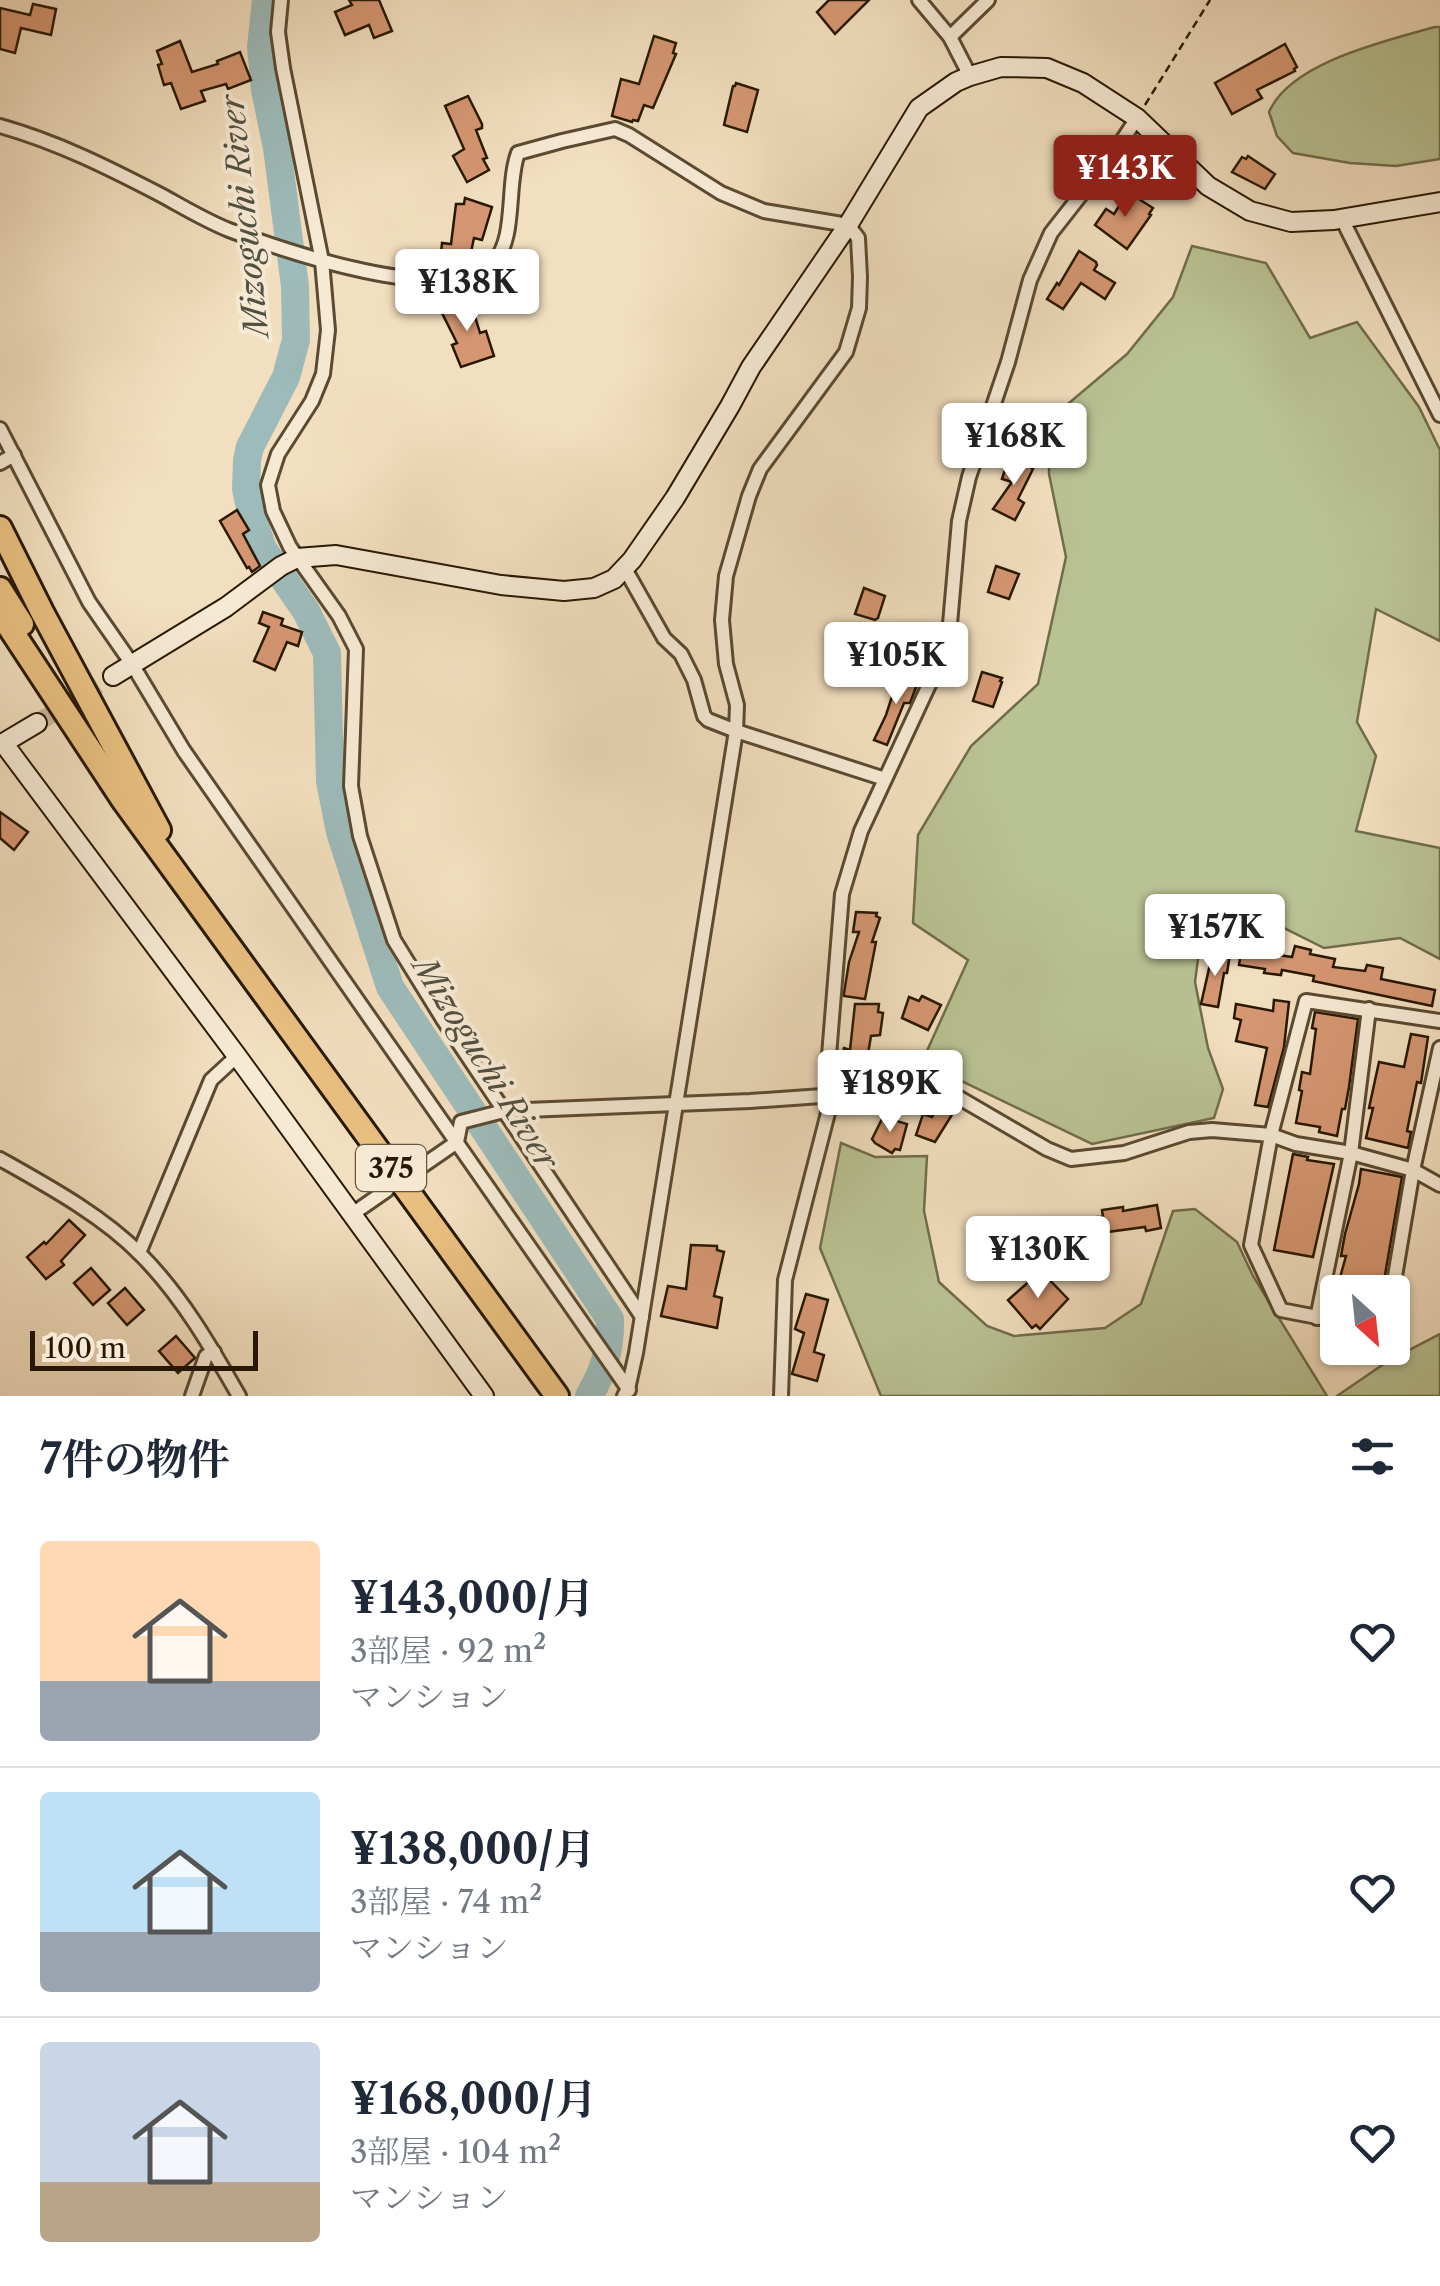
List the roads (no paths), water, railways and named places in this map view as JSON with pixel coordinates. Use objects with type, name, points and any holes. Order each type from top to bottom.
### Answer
[{"type":"highway","points":[[0,528],[169,848]]},
{"type":"highway","name":"375","points":[[0,589],[238,957]]},
{"type":"highway","name":"375","points":[[0,614],[122,800],[551,1388]]},
{"type":"highway","points":[[0,637],[122,800]]},
{"type":"street","points":[[282,0],[278,32],[283,68],[322,261],[328,330],[324,374],[312,401],[278,454],[268,485],[273,511],[297,558],[340,616],[356,649],[351,786],[360,836],[394,940],[642,1318]]},
{"type":"street","points":[[919,0],[950,37],[970,76]]},
{"type":"street","points":[[950,37],[988,0]]},
{"type":"street","points":[[112,676],[297,558],[336,556],[564,592],[594,588],[614,579],[675,498],[750,367],[848,225],[919,108],[970,76],[1000,68],[1047,68],[1083,83],[1137,118],[1208,186],[1250,211],[1292,222],[1440,202]]},
{"type":"street","points":[[781,1396],[785,1280],[828,1113],[842,894],[861,831],[935,672],[950,624],[959,522],[968,477],[1008,362],[1030,280],[1051,233],[1137,118]]},
{"type":"street","points":[[0,126],[93,160],[226,229],[322,261],[394,276],[442,280],[469,276],[492,265],[505,246],[513,167],[518,153],[615,130],[721,193],[764,211],[848,225],[858,238],[859,308],[846,352],[760,469],[726,576],[722,620],[726,664],[737,705],[736,731],[628,1394]]},
{"type":"street","points":[[1342,218],[1440,415]]},
{"type":"street","points":[[0,429],[89,602],[184,751],[628,1394]]},
{"type":"street","points":[[0,463],[14,455]]},
{"type":"street","points":[[624,568],[664,638],[681,654],[708,720],[886,779]]},
{"type":"street","points":[[37,723],[1,742],[237,1056],[484,1396]]},
{"type":"street","points":[[1320,1318],[1281,1310],[1251,1245],[1272,1135],[1306,1000],[1440,1021]]},
{"type":"street","points":[[1317,1318],[1351,1153],[1369,1009]]},
{"type":"street","points":[[1395,1275],[1440,1048]]},
{"type":"street","points":[[139,1252],[211,1080],[237,1056]]},
{"type":"street","points":[[412,1173],[457,1142],[461,1122],[504,1110],[920,1090],[956,1096],[1046,1149],[1071,1159],[1124,1152],[1189,1132],[1212,1130],[1272,1135],[1296,1144],[1351,1153],[1414,1170],[1440,1186]]},
{"type":"street","points":[[0,1158],[70,1198],[139,1252],[164,1280],[239,1396]]},
{"type":"street","points":[[351,1215],[387,1190]]},
{"type":"street","points":[[192,1396],[206,1356],[214,1352]]},
{"type":"waterway","name":"Mizoguchi River","points":[[266,0],[261,47],[295,286],[296,340],[286,377],[250,447],[246,489],[252,517],[263,549],[306,611],[327,653],[330,781],[340,832],[390,987],[610,1319],[606,1359],[589,1396]]},
{"type":"tunnel","points":[[37,723],[113,676]]}]
